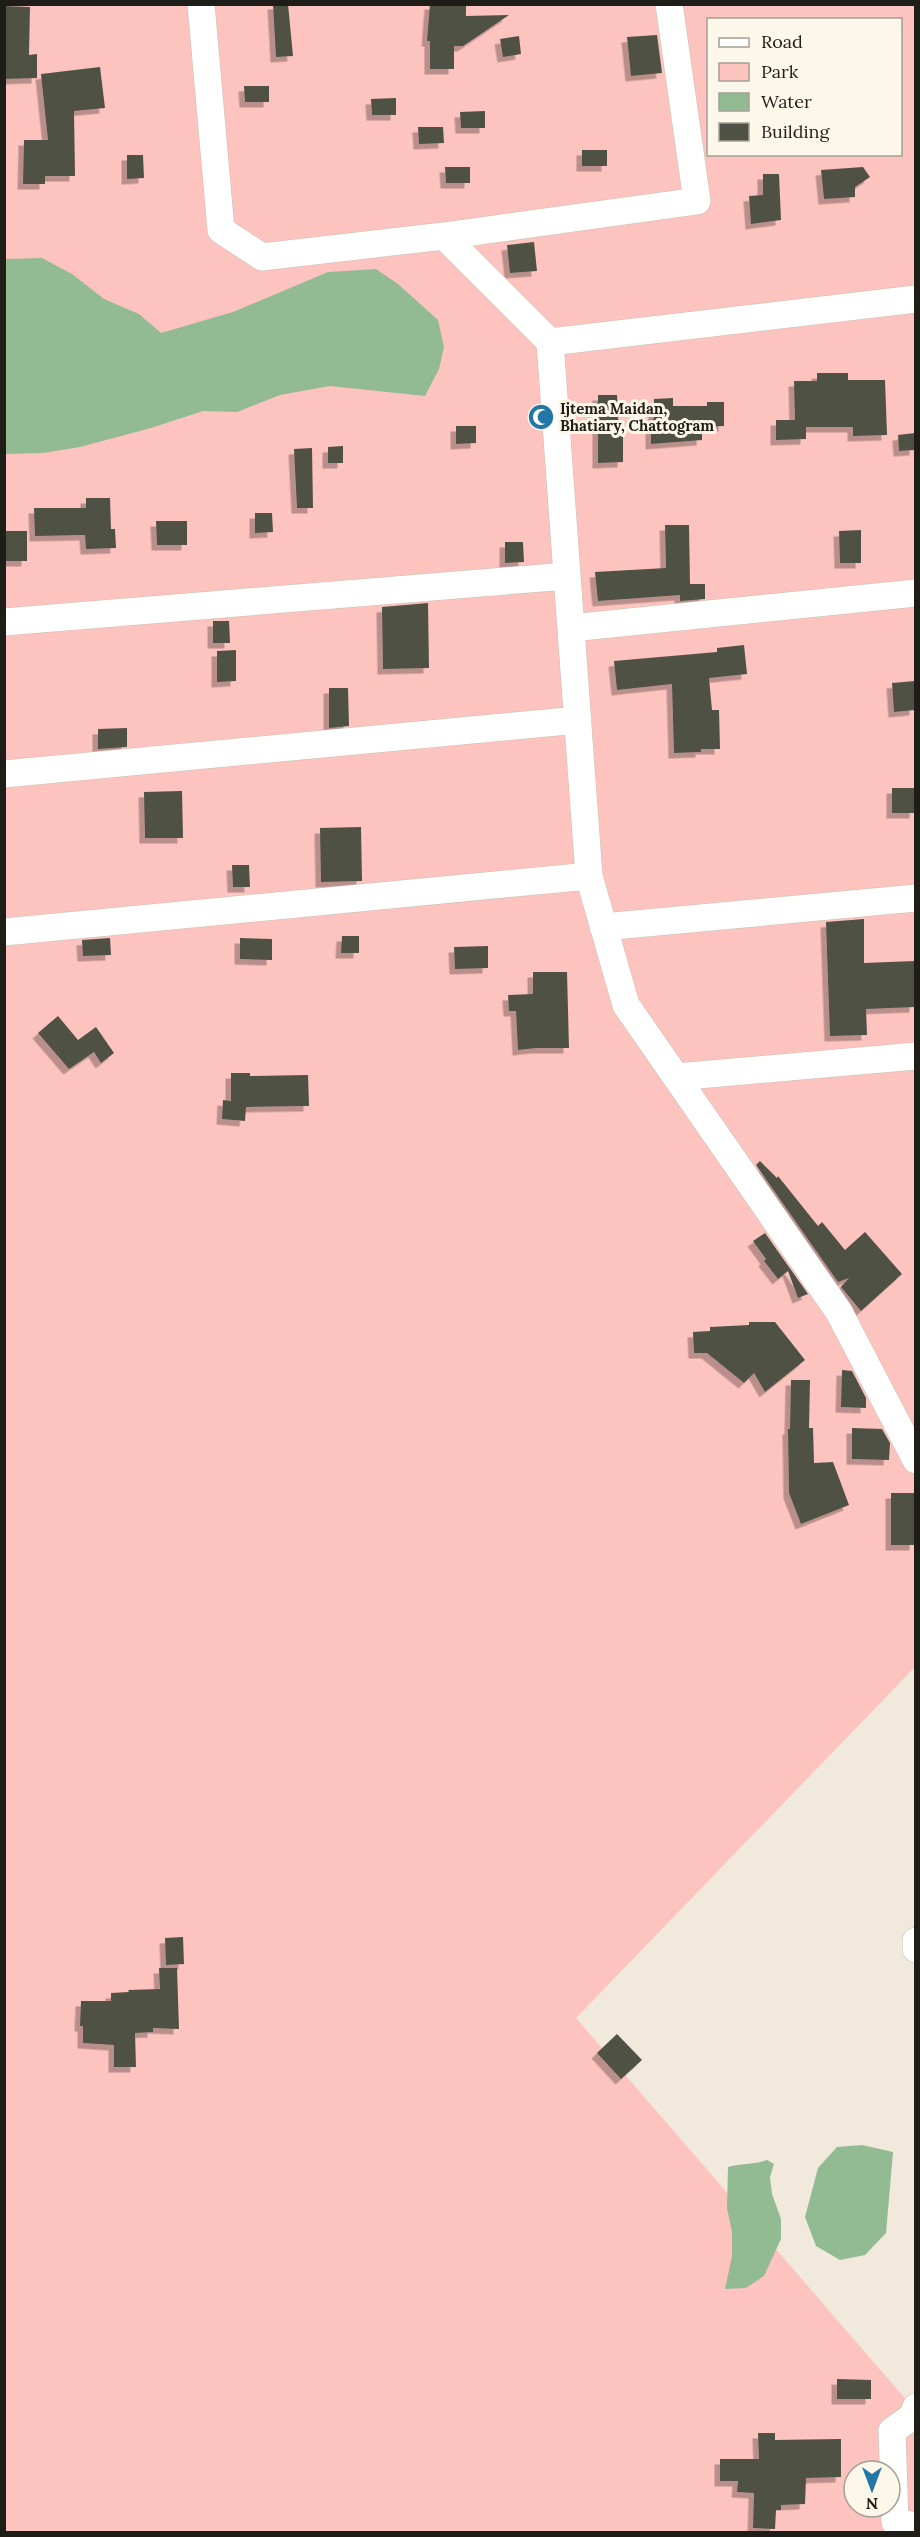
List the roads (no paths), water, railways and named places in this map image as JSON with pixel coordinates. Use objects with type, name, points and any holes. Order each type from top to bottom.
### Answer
[{"type":"street","points":[[201,4],[221,230],[262,257],[444,236],[697,201],[669,4]]},
{"type":"street","points":[[444,236],[550,342],[589,876],[626,1005],[838,1312],[915,1460]]},
{"type":"street","points":[[550,342],[915,299]]},
{"type":"street","points":[[4,622],[567,576]]},
{"type":"street","points":[[571,628],[915,593]]},
{"type":"street","points":[[4,774],[578,720]]},
{"type":"street","points":[[4,932],[589,876]]},
{"type":"street","points":[[603,927],[915,898]]},
{"type":"street","points":[[676,1077],[915,1056]]},
{"type":"street","points":[[915,1941],[915,1949]]},
{"type":"street","points":[[915,2407],[913,2416],[892,2430],[895,2522],[915,2526]]},
{"type":"water","points":[[42,258],[72,274],[104,299],[139,314],[161,333],[233,312],[328,272],[376,269],[398,284],[438,320],[444,347],[439,369],[425,396],[330,386],[280,395],[237,412],[203,411],[80,447],[43,453],[5,454],[5,259]]},
{"type":"water","points":[[862,2145],[893,2152],[886,2233],[865,2255],[840,2260],[816,2246],[805,2217],[818,2168],[837,2147]]},
{"type":"water","points":[[767,2160],[774,2164],[770,2177],[772,2194],[781,2219],[781,2239],[764,2276],[746,2288],[725,2289],[732,2256],[732,2232],[727,2208],[728,2167]]},
{"type":"place","name":"Ijtema Maidan, Bhatiary, Chattogram","points":[[541,417]]}]
